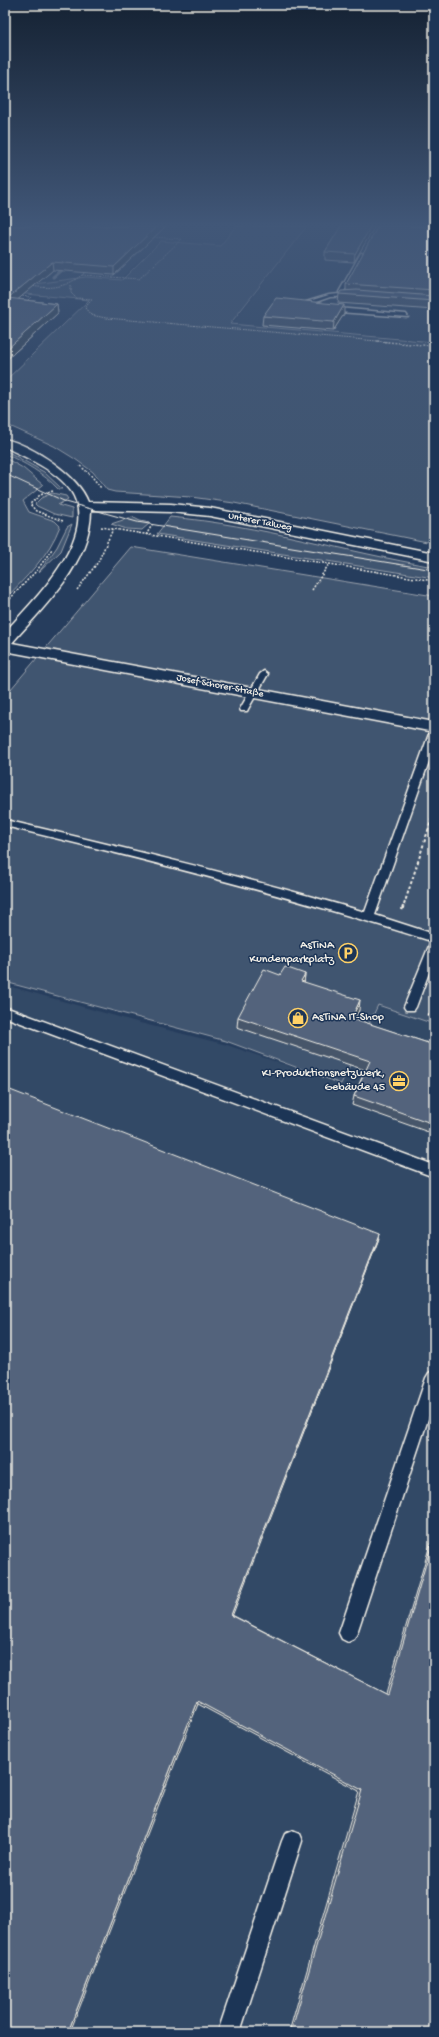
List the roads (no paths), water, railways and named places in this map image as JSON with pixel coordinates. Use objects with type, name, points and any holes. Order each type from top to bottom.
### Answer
[{"type":"street","points":[[5,443],[48,465],[77,492],[84,506],[86,524],[74,556],[60,576],[5,641]]},
{"type":"street","name":"Unterer Talweg","points":[[84,506],[165,508],[210,512],[434,557]]},
{"type":"street","name":"Josef-Schorer-Straße","points":[[5,646],[434,727]]},
{"type":"lane","points":[[244,709],[264,674]]},
{"type":"lane","points":[[369,917],[434,734]]},
{"type":"lane","points":[[5,823],[158,858],[369,917],[434,938]]},
{"type":"lane","points":[[410,1007],[434,944]]},
{"type":"lane","points":[[5,1012],[434,1171]]},
{"type":"lane","points":[[348,1633],[434,1378]]},
{"type":"lane","points":[[229,2032],[292,1841]]},
{"type":"tram line","points":[[5,474],[66,502],[137,522],[434,570]]},
{"type":"place","name":"AsTiNA Kundenparkplatz","points":[[348,953]]},
{"type":"place","name":"AsTiNA IT-Shop","points":[[298,1018]]},
{"type":"place","name":"KI-Produktionsnetzwerk, Gebäude 45","points":[[399,1081]]}]
